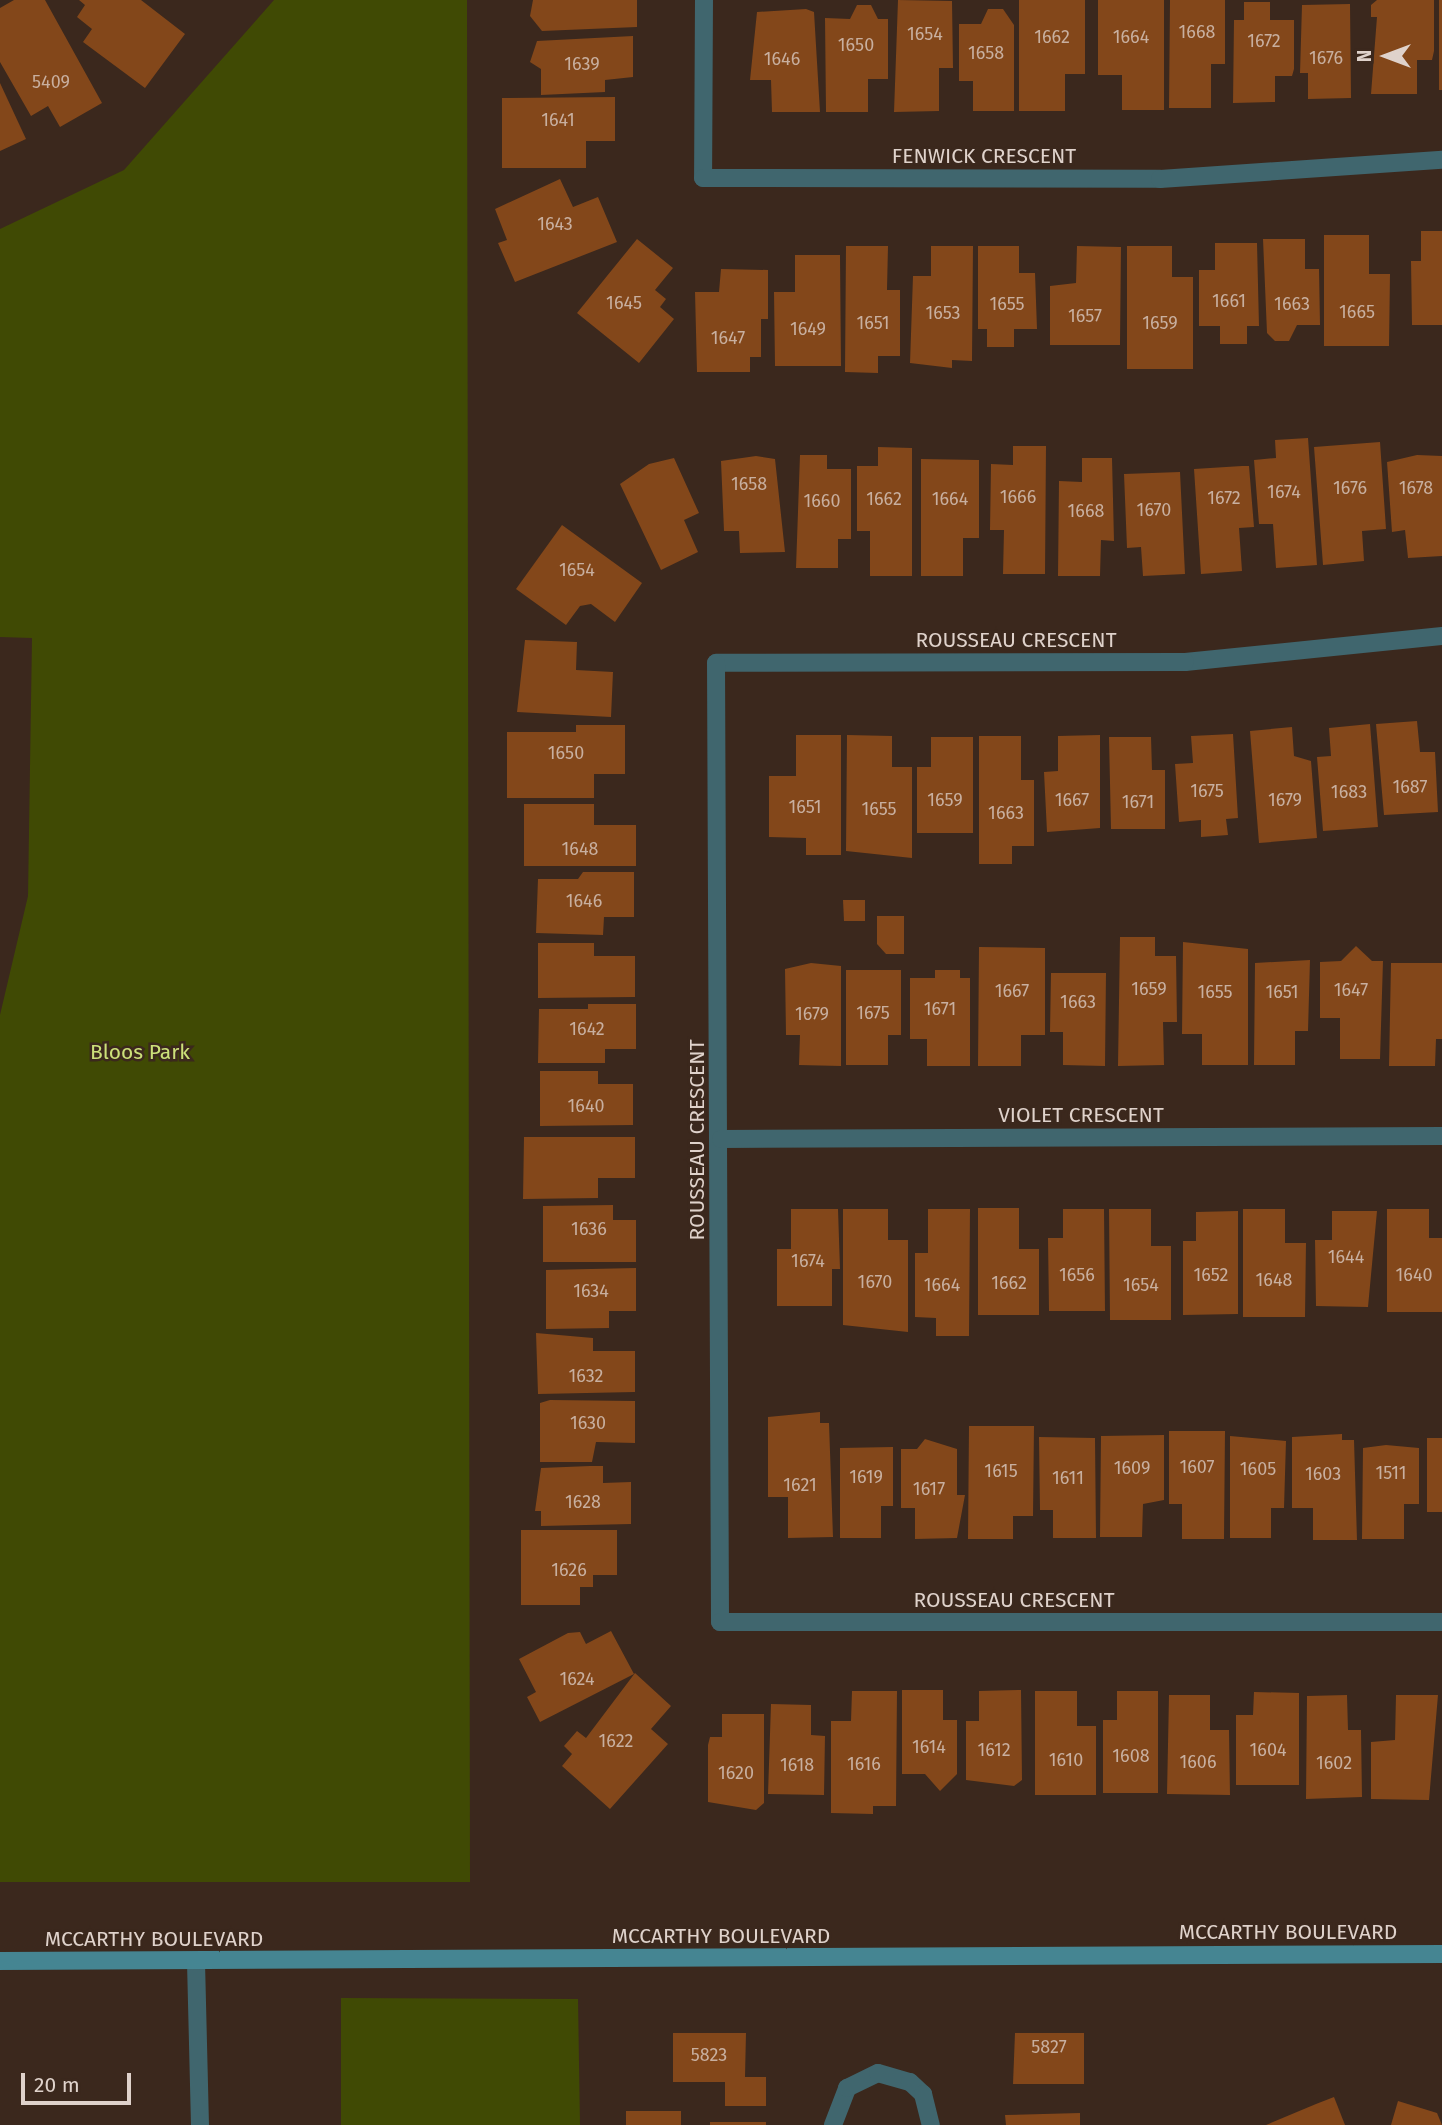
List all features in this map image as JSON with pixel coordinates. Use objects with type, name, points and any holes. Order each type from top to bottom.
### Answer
[{"type":"main road","name":"MCCARTHY BOULEVARD","points":[[0,1961],[1442,1954]]},
{"type":"street","name":"FENWICK CRESCENT","points":[[704,0],[703,178],[1160,179],[1442,160]]},
{"type":"street","name":"ROUSSEAU CRESCENT","points":[[1442,636],[1185,662],[716,663],[721,1139],[720,1622],[1442,1622]]},
{"type":"street","name":"VIOLET CRESCENT","points":[[721,1139],[1442,1136]]},
{"type":"street","points":[[196,1962],[200,2125]]},
{"type":"street","points":[[833,2125],[847,2088],[878,2073],[910,2082],[923,2094],[931,2125]]},
{"type":"green space","name":"Bloos Park","points":[[274,0],[467,0],[470,1882],[0,1882],[0,1015],[28,896],[32,638],[0,637],[0,229],[124,170]]},
{"type":"green space","points":[[341,1998],[578,1999],[580,2125],[341,2125]]},
{"type":"building","points":[[14,0],[45,0],[102,103],[60,127],[48,106],[31,116],[0,62],[0,8]]},
{"type":"building","points":[[79,0],[141,0],[185,34],[145,88],[83,42],[92,29],[77,17],[85,5]]},
{"type":"building","points":[[533,0],[637,0],[637,27],[542,31],[530,16]]},
{"type":"building","points":[[898,0],[952,1],[953,68],[939,68],[939,111],[894,112]]},
{"type":"building","points":[[1019,0],[1085,0],[1085,74],[1065,74],[1065,111],[1019,111]]},
{"type":"building","points":[[1098,0],[1164,0],[1164,110],[1122,110],[1122,75],[1098,75]]},
{"type":"building","points":[[1170,0],[1225,0],[1225,64],[1211,64],[1211,108],[1169,108]]},
{"type":"building","points":[[1377,0],[1434,0],[1434,51],[1432,60],[1417,60],[1417,94],[1371,94],[1377,17],[1371,17],[1371,5]]},
{"type":"building","points":[[1439,0],[1442,0],[1442,90],[1439,90]]},
{"type":"building","points":[[1244,2],[1270,2],[1270,20],[1294,20],[1294,69],[1292,76],[1275,76],[1275,102],[1233,103],[1234,20],[1244,20]]},
{"type":"building","points":[[1350,4],[1351,98],[1308,99],[1308,73],[1300,73],[1302,5]]},
{"type":"building","points":[[857,5],[871,5],[878,19],[888,19],[888,79],[868,79],[868,112],[826,112],[825,18],[850,19]]},
{"type":"building","points":[[806,9],[814,12],[820,112],[772,112],[771,80],[750,80],[757,12]]},
{"type":"building","points":[[988,9],[1003,9],[1014,25],[1014,111],[973,111],[973,81],[959,81],[959,24],[981,24]]},
{"type":"building","points":[[633,36],[633,77],[605,80],[605,92],[541,95],[541,69],[530,62],[537,41]]},
{"type":"building","points":[[0,83],[26,139],[0,151]]},
{"type":"building","points":[[615,97],[615,141],[586,141],[586,168],[502,168],[502,98]]},
{"type":"building","points":[[560,179],[573,207],[598,197],[617,242],[515,282],[498,243],[507,240],[495,209]]},
{"type":"building","points":[[1421,231],[1442,231],[1442,325],[1412,325],[1411,261],[1421,261]]},
{"type":"building","points":[[1324,235],[1369,235],[1369,274],[1390,274],[1389,346],[1324,346]]},
{"type":"building","points":[[637,239],[673,268],[655,290],[666,299],[660,307],[674,319],[639,363],[577,313]]},
{"type":"building","points":[[1263,239],[1305,239],[1305,269],[1319,269],[1320,325],[1297,325],[1289,341],[1275,341],[1267,333]]},
{"type":"building","points":[[1215,243],[1257,243],[1259,326],[1247,326],[1247,344],[1220,344],[1220,326],[1199,326],[1199,270],[1215,270]]},
{"type":"building","points":[[846,246],[888,246],[887,290],[900,290],[900,356],[878,356],[878,373],[845,372]]},
{"type":"building","points":[[931,246],[973,246],[972,361],[952,360],[952,368],[910,363],[913,276],[931,276]]},
{"type":"building","points":[[978,246],[1019,246],[1019,273],[1035,273],[1037,329],[1014,329],[1014,347],[987,347],[987,329],[978,329]]},
{"type":"building","points":[[1077,246],[1121,247],[1120,345],[1050,345],[1050,286],[1076,283]]},
{"type":"building","points":[[1127,246],[1172,246],[1172,277],[1193,277],[1193,369],[1127,369]]},
{"type":"building","points":[[795,255],[840,255],[841,366],[775,366],[774,292],[795,292]]},
{"type":"building","points":[[721,269],[768,270],[768,319],[761,319],[761,357],[750,357],[750,372],[697,372],[695,292],[719,292]]},
{"type":"building","points":[[1308,438],[1317,565],[1276,568],[1273,524],[1259,524],[1254,460],[1276,458],[1275,440]]},
{"type":"building","points":[[1380,442],[1386,529],[1362,531],[1364,561],[1323,565],[1314,447]]},
{"type":"building","points":[[1013,446],[1046,446],[1045,574],[1003,574],[1004,530],[990,530],[991,464],[1013,465]]},
{"type":"building","points":[[878,447],[912,448],[912,576],[870,576],[870,531],[857,531],[857,466],[878,466]]},
{"type":"building","points":[[800,455],[827,455],[827,469],[851,469],[851,539],[838,539],[838,568],[796,568]]},
{"type":"building","points":[[1417,455],[1442,456],[1442,556],[1408,558],[1405,530],[1392,532],[1387,462]]},
{"type":"building","points":[[756,456],[775,459],[785,552],[740,553],[739,531],[724,531],[721,461]]},
{"type":"building","points":[[674,458],[699,513],[684,520],[698,552],[661,570],[620,484],[649,464]]},
{"type":"building","points":[[1082,458],[1112,458],[1114,541],[1101,540],[1100,576],[1058,576],[1059,481],[1082,482]]},
{"type":"building","points":[[921,459],[979,460],[979,538],[963,538],[963,576],[921,576]]},
{"type":"building","points":[[1249,466],[1254,527],[1239,528],[1242,571],[1201,574],[1194,469]]},
{"type":"building","points":[[1180,472],[1185,574],[1143,576],[1141,547],[1127,548],[1124,474]]},
{"type":"building","points":[[562,525],[642,583],[615,622],[591,604],[580,606],[566,625],[516,589]]},
{"type":"building","points":[[525,640],[577,642],[576,670],[613,672],[611,717],[517,712]]},
{"type":"building","points":[[1417,721],[1420,752],[1435,752],[1438,812],[1384,815],[1376,724]]},
{"type":"building","points":[[1370,724],[1378,827],[1323,831],[1317,757],[1331,756],[1329,728]]},
{"type":"building","points":[[576,725],[625,725],[625,774],[594,774],[594,798],[507,798],[507,732],[576,732]]},
{"type":"building","points":[[1292,727],[1294,756],[1311,761],[1317,838],[1259,843],[1250,731]]},
{"type":"building","points":[[1233,734],[1238,818],[1226,819],[1228,835],[1201,837],[1201,820],[1179,822],[1175,764],[1193,763],[1191,736]]},
{"type":"building","points":[[796,735],[841,735],[841,855],[806,855],[806,838],[769,837],[769,776],[796,776]]},
{"type":"building","points":[[847,735],[892,736],[892,767],[912,767],[912,858],[846,851]]},
{"type":"building","points":[[1100,735],[1100,828],[1047,832],[1044,772],[1058,771],[1058,736]]},
{"type":"building","points":[[979,736],[1021,736],[1021,780],[1034,780],[1034,846],[1012,846],[1012,864],[979,864]]},
{"type":"building","points":[[931,737],[973,737],[973,833],[917,833],[917,767],[931,767]]},
{"type":"building","points":[[1109,737],[1151,737],[1152,770],[1165,770],[1165,829],[1111,829]]},
{"type":"building","points":[[524,804],[594,804],[594,825],[636,825],[636,866],[524,866]]},
{"type":"building","points":[[583,872],[634,872],[634,917],[604,917],[603,935],[536,933],[538,879],[578,879]]},
{"type":"building","points":[[843,900],[865,900],[865,921],[844,921]]},
{"type":"building","points":[[877,916],[904,916],[904,954],[886,954],[877,944]]},
{"type":"building","points":[[1120,937],[1155,937],[1155,956],[1176,956],[1177,1022],[1163,1022],[1164,1065],[1118,1066]]},
{"type":"building","points":[[1183,942],[1248,949],[1248,1065],[1202,1065],[1202,1034],[1182,1034]]},
{"type":"building","points":[[538,943],[594,943],[594,956],[635,956],[635,997],[538,998]]},
{"type":"building","points":[[1356,946],[1372,961],[1383,961],[1380,1059],[1340,1059],[1340,1018],[1320,1018],[1320,962],[1341,961]]},
{"type":"building","points":[[979,947],[1045,948],[1045,1035],[1021,1035],[1021,1066],[978,1066]]},
{"type":"building","points":[[1310,960],[1308,1031],[1295,1031],[1295,1065],[1254,1065],[1255,963]]},
{"type":"building","points":[[811,963],[841,966],[841,1066],[799,1065],[800,1035],[786,1035],[785,969]]},
{"type":"building","points":[[1391,963],[1442,963],[1442,1039],[1436,1039],[1435,1066],[1389,1066]]},
{"type":"building","points":[[846,970],[901,970],[901,1035],[888,1035],[888,1065],[846,1065]]},
{"type":"building","points":[[935,970],[960,970],[960,978],[970,978],[970,1066],[927,1066],[927,1039],[910,1039],[910,978],[935,978]]},
{"type":"building","points":[[1051,973],[1106,973],[1105,1066],[1063,1065],[1063,1032],[1050,1032]]},
{"type":"building","points":[[588,1004],[636,1004],[636,1049],[605,1049],[605,1063],[538,1063],[539,1009],[588,1009]]},
{"type":"building","points":[[540,1071],[598,1071],[598,1084],[633,1084],[633,1125],[540,1126]]},
{"type":"building","points":[[524,1137],[635,1137],[635,1178],[598,1178],[598,1198],[523,1199]]},
{"type":"building","points":[[613,1205],[613,1220],[636,1220],[636,1262],[543,1262],[543,1206]]},
{"type":"building","points":[[978,1208],[1019,1208],[1019,1249],[1039,1249],[1039,1315],[978,1315]]},
{"type":"building","points":[[791,1209],[838,1209],[840,1269],[832,1269],[832,1306],[777,1306],[777,1249],[791,1249]]},
{"type":"building","points":[[843,1209],[888,1209],[888,1240],[908,1240],[908,1332],[843,1325]]},
{"type":"building","points":[[928,1209],[970,1209],[969,1336],[936,1336],[936,1318],[915,1317],[915,1253],[928,1253]]},
{"type":"building","points":[[1063,1209],[1104,1209],[1105,1311],[1049,1311],[1048,1238],[1063,1238]]},
{"type":"building","points":[[1109,1209],[1151,1209],[1151,1246],[1171,1246],[1171,1320],[1110,1320]]},
{"type":"building","points":[[1243,1209],[1285,1209],[1285,1243],[1306,1243],[1305,1317],[1243,1317]]},
{"type":"building","points":[[1387,1209],[1429,1209],[1429,1238],[1442,1238],[1442,1312],[1387,1312]]},
{"type":"building","points":[[1238,1211],[1238,1314],[1183,1315],[1183,1241],[1196,1241],[1196,1212]]},
{"type":"building","points":[[1332,1211],[1377,1211],[1368,1307],[1316,1306],[1315,1240],[1332,1240]]},
{"type":"building","points":[[636,1268],[636,1311],[609,1311],[609,1328],[546,1329],[546,1270]]},
{"type":"building","points":[[536,1333],[593,1338],[593,1351],[635,1351],[635,1392],[538,1394]]},
{"type":"building","points":[[550,1400],[635,1401],[635,1443],[596,1442],[592,1462],[540,1462],[540,1403]]},
{"type":"building","points":[[820,1412],[820,1423],[829,1423],[833,1537],[788,1538],[788,1497],[768,1497],[768,1417]]},
{"type":"building","points":[[969,1426],[1034,1426],[1033,1516],[1013,1516],[1013,1539],[968,1539]]},
{"type":"building","points":[[1169,1431],[1225,1431],[1224,1539],[1182,1539],[1182,1504],[1169,1504]]},
{"type":"building","points":[[1342,1434],[1342,1440],[1354,1440],[1357,1540],[1313,1540],[1313,1508],[1292,1508],[1292,1437]]},
{"type":"building","points":[[1164,1435],[1164,1500],[1143,1504],[1142,1537],[1100,1537],[1101,1436]]},
{"type":"building","points":[[1230,1436],[1286,1441],[1284,1508],[1271,1508],[1271,1538],[1230,1538]]},
{"type":"building","points":[[1039,1437],[1095,1438],[1096,1538],[1053,1538],[1053,1510],[1040,1510]]},
{"type":"building","points":[[1427,1438],[1442,1438],[1442,1512],[1427,1512]]},
{"type":"building","points":[[925,1439],[957,1449],[957,1495],[965,1495],[957,1538],[915,1539],[915,1508],[901,1508],[901,1449],[917,1449]]},
{"type":"building","points":[[1386,1445],[1419,1448],[1419,1504],[1404,1504],[1404,1539],[1362,1539],[1363,1448]]},
{"type":"building","points":[[893,1447],[893,1506],[881,1506],[881,1538],[840,1538],[840,1448]]},
{"type":"building","points":[[603,1466],[603,1483],[631,1482],[631,1524],[541,1526],[541,1511],[535,1511],[541,1468]]},
{"type":"building","points":[[521,1530],[617,1530],[617,1575],[593,1575],[593,1587],[580,1587],[580,1605],[521,1605]]},
{"type":"building","points":[[611,1631],[634,1674],[540,1722],[527,1697],[536,1692],[519,1659],[568,1633],[580,1632],[586,1644]]},
{"type":"building","points":[[635,1673],[671,1706],[651,1729],[668,1744],[610,1809],[562,1766],[572,1754],[564,1746],[577,1731],[586,1738]]},
{"type":"building","points":[[902,1690],[943,1690],[943,1720],[957,1720],[957,1774],[940,1791],[925,1774],[902,1774]]},
{"type":"building","points":[[1021,1690],[1022,1780],[1014,1786],[966,1780],[966,1721],[979,1721],[979,1691]]},
{"type":"building","points":[[852,1691],[897,1691],[896,1806],[873,1806],[873,1814],[831,1813],[831,1721],[851,1721]]},
{"type":"building","points":[[1035,1691],[1077,1691],[1077,1726],[1096,1726],[1096,1795],[1035,1795]]},
{"type":"building","points":[[1117,1691],[1158,1691],[1158,1793],[1103,1793],[1103,1720],[1117,1720]]},
{"type":"building","points":[[1254,1692],[1299,1693],[1299,1785],[1236,1785],[1236,1715],[1253,1715]]},
{"type":"building","points":[[1169,1695],[1210,1695],[1210,1730],[1229,1730],[1230,1795],[1167,1794]]},
{"type":"building","points":[[1347,1695],[1348,1730],[1361,1730],[1362,1797],[1306,1799],[1307,1696]]},
{"type":"building","points":[[1396,1695],[1438,1695],[1429,1800],[1371,1799],[1371,1742],[1395,1740]]},
{"type":"building","points":[[771,1704],[811,1705],[811,1735],[825,1736],[824,1795],[768,1794]]},
{"type":"building","points":[[722,1714],[764,1714],[764,1803],[756,1810],[708,1802],[708,1745],[710,1737],[722,1737]]},
{"type":"building","points":[[673,2033],[746,2033],[745,2077],[766,2077],[766,2106],[725,2106],[725,2082],[673,2082]]},
{"type":"building","points":[[1015,2033],[1084,2033],[1084,2084],[1013,2084]]},
{"type":"building","points":[[1334,2097],[1345,2125],[1266,2125],[1316,2104]]},
{"type":"building","points":[[1398,2101],[1437,2113],[1442,2125],[1391,2125]]},
{"type":"building","points":[[626,2111],[681,2111],[681,2125],[626,2125]]},
{"type":"building","points":[[1080,2113],[1080,2125],[1006,2125],[1005,2115]]},
{"type":"building","points":[[710,2122],[766,2122],[766,2125],[710,2125]]}]
